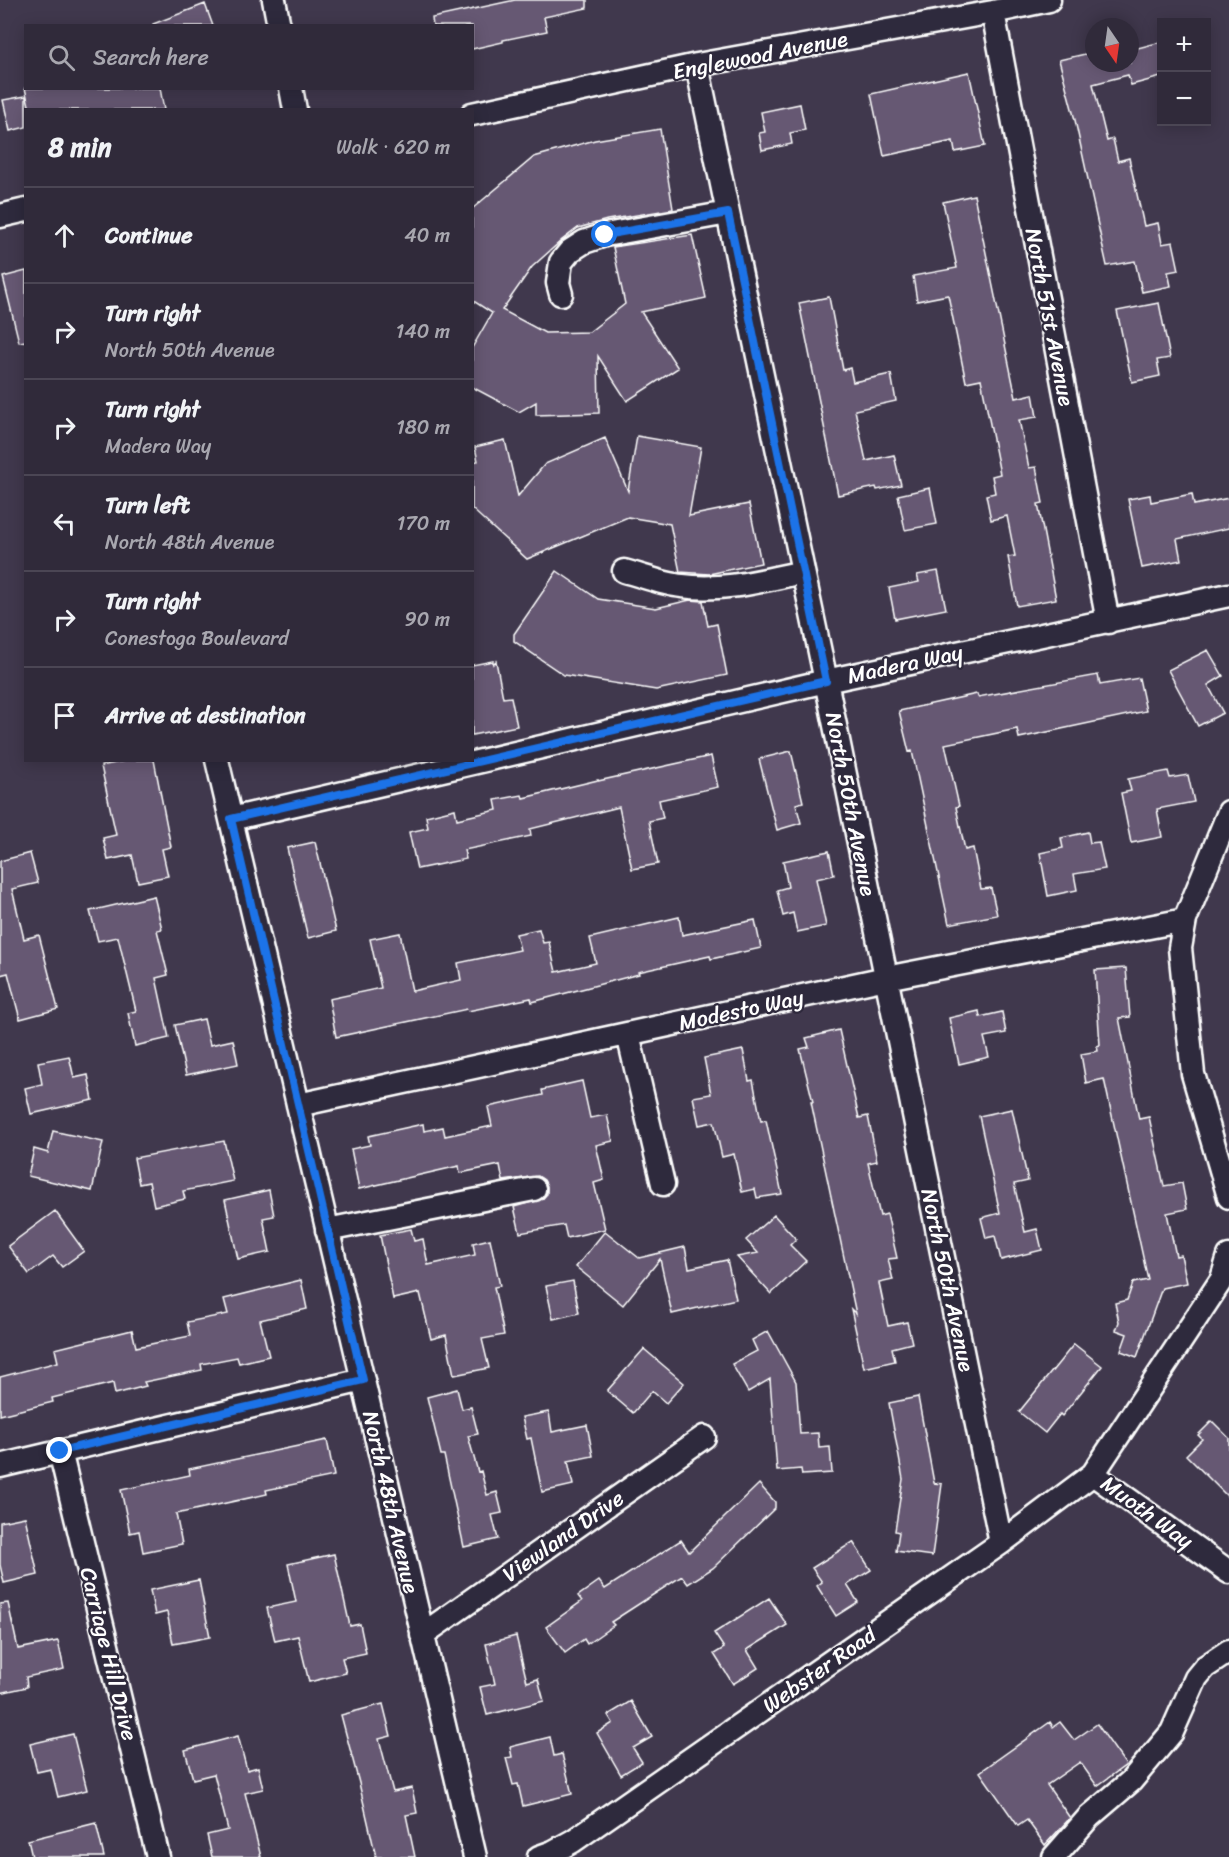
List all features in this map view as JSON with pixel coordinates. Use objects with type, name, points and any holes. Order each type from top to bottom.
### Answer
[{"type":"street","points":[[274,0],[279,24]]},
{"type":"street","name":"Englewood Avenue","points":[[474,114],[697,65],[1049,0]]},
{"type":"street","name":"North 51st Avenue","points":[[993,12],[1108,622]]},
{"type":"street","name":"North 50th Avenue","points":[[697,65],[826,681],[1002,1543]]},
{"type":"street","points":[[291,90],[295,108]]},
{"type":"street","points":[[0,216],[24,210]]},
{"type":"street","points":[[561,294],[558,283],[561,262],[570,251],[584,242],[605,235],[728,213]]},
{"type":"street","points":[[624,571],[682,586],[710,587],[735,585],[803,572]]},
{"type":"street","name":"Madera Way","points":[[231,819],[826,681],[1229,595]]},
{"type":"street","name":"North 48th Avenue","points":[[217,762],[475,1857]]},
{"type":"street","points":[[1229,812],[1185,920],[1180,948],[1193,1074],[1229,1197]]},
{"type":"street","name":"Modesto Way","points":[[298,1105],[886,978],[1185,920]]},
{"type":"street","points":[[628,1034],[663,1184]]},
{"type":"street","points":[[327,1230],[534,1189]]},
{"type":"street","points":[[1093,1474],[1222,1279],[1229,1256]]},
{"type":"street","points":[[0,1466],[363,1380]]},
{"type":"street","name":"Viewland Drive","points":[[422,1635],[704,1437]]},
{"type":"street","name":"Carriage Hill Drive","points":[[60,1451],[158,1857]]},
{"type":"street","name":"Webster Road","points":[[539,1857],[573,1840],[1002,1543],[1093,1474]]},
{"type":"street","name":"Muoth Way","points":[[1093,1474],[1229,1572]]},
{"type":"street","points":[[1054,1857],[1089,1817],[1131,1781],[1172,1732],[1196,1678],[1205,1667],[1229,1651]]},
{"type":"building","points":[[515,0],[587,0],[587,8],[544,17],[547,31],[474,49],[474,24],[433,24],[432,18]]},
{"type":"building","points":[[205,4],[212,24],[153,24]]},
{"type":"building","points":[[1157,43],[1157,78],[1131,85],[1128,75],[1093,84],[1107,141],[1113,139],[1118,161],[1129,158],[1144,226],[1158,223],[1162,244],[1173,242],[1179,270],[1168,272],[1171,286],[1142,292],[1135,261],[1107,266],[1075,120],[1059,60],[1085,54],[1085,72],[1139,72],[1139,48]]},
{"type":"building","points":[[969,72],[985,146],[955,152],[953,141],[884,156],[871,94]]},
{"type":"building","points":[[25,90],[160,90],[164,108],[30,108]]},
{"type":"building","points":[[26,96],[24,128],[10,131],[3,100]]},
{"type":"building","points":[[800,104],[805,130],[790,133],[792,144],[762,150],[759,133],[765,132],[761,112]]},
{"type":"building","points":[[660,129],[673,209],[607,220],[578,228],[532,267],[502,310],[545,333],[589,332],[625,304],[613,247],[692,235],[706,298],[641,312],[678,368],[627,401],[598,356],[599,413],[536,415],[536,402],[519,412],[474,388],[474,344],[492,313],[474,301],[474,207],[534,157],[595,140]]},
{"type":"building","points":[[974,195],[1016,398],[1033,394],[1037,417],[1019,420],[1029,468],[1036,467],[1043,503],[1038,504],[1056,599],[1017,606],[1008,557],[1015,556],[1007,516],[991,520],[986,495],[995,493],[992,476],[1000,474],[981,379],[966,382],[948,295],[917,301],[913,276],[957,268],[943,202]]},
{"type":"building","points":[[24,272],[24,341],[19,342],[3,277]]},
{"type":"building","points":[[829,297],[843,370],[850,368],[853,382],[891,374],[896,401],[855,410],[866,461],[894,455],[901,485],[877,490],[876,487],[838,495],[799,303]]},
{"type":"building","points":[[1159,303],[1170,358],[1157,360],[1160,376],[1132,382],[1117,311]]},
{"type":"building","points":[[637,436],[701,447],[689,516],[749,504],[761,563],[709,574],[680,572],[670,524],[628,517],[527,559],[474,511],[474,462],[478,461],[475,447],[505,440],[518,496],[545,464],[605,438],[628,491]]},
{"type":"building","points":[[930,488],[937,524],[905,530],[898,495]]},
{"type":"building","points":[[1192,494],[1194,505],[1229,498],[1229,528],[1177,539],[1181,560],[1142,568],[1128,499],[1150,495],[1151,502]]},
{"type":"building","points":[[557,571],[598,599],[656,608],[690,600],[703,601],[708,626],[717,624],[727,675],[656,690],[564,675],[514,641],[514,634]]},
{"type":"building","points":[[938,571],[946,609],[895,619],[889,588],[919,582],[917,575]]},
{"type":"building","points":[[1208,650],[1223,676],[1208,685],[1223,713],[1198,726],[1168,670]]},
{"type":"building","points":[[493,661],[493,664],[496,661],[503,698],[511,697],[517,726],[474,735],[474,665]]},
{"type":"building","points":[[1098,675],[1100,685],[1139,678],[1146,711],[1019,738],[1017,729],[945,744],[959,806],[956,807],[965,850],[973,848],[981,889],[991,888],[997,915],[949,924],[912,751],[909,752],[899,711],[977,694],[978,697]]},
{"type":"building","points":[[791,751],[803,802],[796,804],[801,823],[777,830],[759,759]]},
{"type":"building","points":[[711,756],[718,787],[659,800],[663,818],[649,821],[658,864],[632,869],[619,807],[530,829],[531,836],[464,850],[466,859],[417,869],[409,832],[428,828],[426,816],[455,809],[457,819],[497,810],[495,800],[522,795],[523,798]]},
{"type":"building","points":[[120,762],[154,762],[171,847],[162,849],[168,876],[138,882],[132,855],[108,860],[103,838],[116,835],[101,766]]},
{"type":"building","points":[[1168,771],[1170,778],[1188,775],[1194,802],[1157,809],[1162,837],[1131,843],[1121,793],[1131,791],[1128,779]]},
{"type":"building","points":[[1088,832],[1090,843],[1099,842],[1105,869],[1074,874],[1077,890],[1048,896],[1040,853],[1063,848],[1061,838]]},
{"type":"building","points":[[315,842],[336,931],[308,938],[287,848]]},
{"type":"building","points":[[829,851],[834,875],[816,879],[826,926],[797,932],[793,913],[783,916],[777,890],[788,887],[783,861]]},
{"type":"building","points":[[30,853],[38,883],[12,889],[24,939],[39,935],[58,1009],[20,1019],[8,973],[0,975],[0,861]]},
{"type":"building","points":[[154,896],[162,929],[157,930],[168,975],[156,978],[169,1038],[135,1046],[128,1013],[136,1011],[118,937],[98,941],[90,911]]},
{"type":"building","points":[[679,917],[682,935],[755,920],[761,948],[711,959],[710,956],[638,972],[639,974],[532,1002],[531,998],[468,1011],[467,1009],[336,1037],[329,999],[381,988],[370,939],[400,933],[412,991],[461,980],[458,963],[520,950],[516,934],[539,929],[543,943],[549,942],[556,972],[596,963],[590,938]]},
{"type":"building","points":[[1126,968],[1130,1017],[1119,1018],[1139,1119],[1149,1117],[1164,1186],[1182,1183],[1187,1209],[1167,1213],[1176,1256],[1181,1255],[1187,1283],[1162,1288],[1137,1357],[1121,1351],[1127,1334],[1116,1330],[1119,1322],[1115,1303],[1127,1300],[1133,1283],[1148,1280],[1104,1079],[1086,1083],[1081,1054],[1098,1051],[1097,1046],[1100,1045],[1095,970]]},
{"type":"building","points":[[979,1011],[980,1017],[1002,1012],[1006,1033],[984,1037],[989,1057],[959,1064],[949,1018]]},
{"type":"building","points":[[204,1019],[210,1045],[233,1040],[238,1064],[186,1075],[175,1025]]},
{"type":"building","points":[[839,1030],[859,1118],[868,1116],[877,1161],[868,1163],[880,1216],[887,1214],[897,1258],[888,1259],[893,1280],[879,1283],[888,1326],[907,1322],[912,1343],[892,1348],[895,1361],[864,1368],[851,1309],[856,1314],[800,1049],[809,1047],[806,1038]]},
{"type":"building","points":[[743,1050],[749,1081],[753,1080],[761,1121],[766,1120],[782,1194],[757,1198],[755,1189],[742,1192],[734,1154],[722,1157],[714,1122],[699,1125],[693,1097],[711,1094],[704,1058]]},
{"type":"building","points":[[69,1056],[74,1078],[88,1075],[93,1100],[31,1114],[25,1088],[42,1084],[38,1062]]},
{"type":"building","points":[[582,1081],[590,1118],[607,1115],[613,1141],[596,1145],[604,1180],[594,1183],[605,1229],[567,1238],[564,1225],[520,1233],[514,1207],[542,1199],[547,1194],[547,1186],[538,1176],[503,1181],[500,1165],[460,1173],[459,1166],[359,1189],[351,1149],[370,1145],[368,1136],[423,1124],[424,1131],[443,1127],[445,1136],[492,1126],[488,1107],[543,1095],[542,1090]]},
{"type":"building","points":[[1012,1109],[1028,1181],[1014,1184],[1025,1232],[1037,1229],[1042,1250],[1001,1260],[995,1236],[986,1238],[981,1218],[1000,1213],[979,1116]]},
{"type":"building","points":[[53,1131],[103,1142],[92,1191],[28,1176],[34,1149],[48,1153]]},
{"type":"building","points":[[224,1141],[233,1181],[183,1191],[185,1199],[154,1206],[149,1182],[139,1184],[134,1158]]},
{"type":"building","points":[[269,1190],[274,1216],[263,1218],[270,1252],[238,1259],[225,1200]]},
{"type":"building","points":[[55,1211],[84,1251],[62,1267],[53,1256],[29,1274],[8,1246]]},
{"type":"building","points":[[774,1215],[796,1239],[790,1245],[806,1261],[771,1294],[737,1257],[758,1253],[746,1240]]},
{"type":"building","points":[[411,1229],[414,1241],[423,1239],[428,1265],[475,1255],[473,1243],[490,1239],[500,1286],[494,1287],[504,1335],[482,1339],[489,1368],[454,1375],[446,1335],[431,1339],[420,1293],[393,1299],[380,1235]]},
{"type":"building","points":[[605,1231],[639,1258],[685,1247],[689,1268],[727,1260],[736,1299],[672,1314],[660,1259],[623,1305],[576,1267]]},
{"type":"building","points":[[301,1280],[307,1309],[260,1320],[269,1356],[239,1363],[237,1357],[201,1364],[202,1370],[144,1382],[146,1386],[115,1394],[113,1383],[52,1398],[53,1402],[0,1415],[0,1377],[58,1362],[55,1349],[132,1330],[136,1347],[190,1336],[187,1322],[228,1314],[224,1299]]},
{"type":"building","points":[[573,1281],[579,1313],[553,1319],[546,1286]]},
{"type":"building","points":[[768,1331],[796,1382],[800,1434],[818,1433],[819,1448],[830,1447],[832,1473],[802,1475],[801,1469],[777,1471],[770,1379],[748,1392],[732,1364],[757,1351],[752,1340]]},
{"type":"building","points":[[1074,1344],[1102,1366],[1062,1416],[1060,1414],[1045,1433],[1019,1412]]},
{"type":"building","points":[[644,1349],[684,1383],[666,1403],[652,1391],[633,1413],[607,1391]]},
{"type":"building","points":[[457,1389],[462,1409],[471,1407],[478,1434],[468,1436],[478,1472],[481,1471],[487,1495],[497,1492],[502,1513],[492,1515],[498,1539],[464,1547],[444,1455],[441,1455],[427,1397]]},
{"type":"building","points":[[918,1397],[934,1483],[942,1484],[932,1556],[896,1551],[899,1532],[895,1531],[903,1479],[889,1403]]},
{"type":"building","points":[[549,1412],[552,1432],[587,1425],[593,1456],[568,1461],[573,1485],[542,1492],[531,1438],[527,1439],[522,1417]]},
{"type":"building","points":[[1212,1421],[1229,1438],[1229,1498],[1186,1455],[1202,1439],[1198,1435]]},
{"type":"building","points":[[327,1440],[334,1476],[266,1490],[267,1494],[176,1514],[182,1544],[143,1552],[139,1531],[130,1533],[121,1490],[190,1475],[189,1469]]},
{"type":"building","points":[[759,1484],[775,1502],[775,1508],[713,1568],[688,1584],[682,1576],[611,1622],[614,1625],[587,1644],[584,1639],[565,1653],[546,1627],[582,1601],[578,1596],[599,1581],[605,1589],[681,1540],[689,1552]]},
{"type":"building","points":[[25,1517],[38,1575],[4,1583],[0,1565],[0,1522]]},
{"type":"building","points":[[853,1542],[871,1570],[847,1585],[858,1602],[836,1616],[817,1586],[822,1582],[812,1568]]},
{"type":"building","points":[[334,1554],[350,1626],[360,1624],[366,1653],[342,1658],[346,1673],[309,1682],[298,1636],[275,1641],[267,1608],[296,1602],[288,1564]]},
{"type":"building","points":[[199,1580],[210,1637],[173,1644],[167,1612],[155,1615],[150,1590]]},
{"type":"building","points":[[769,1598],[787,1625],[747,1650],[758,1668],[733,1684],[714,1654],[724,1648],[714,1633]]},
{"type":"building","points":[[8,1603],[18,1649],[58,1641],[64,1669],[26,1677],[27,1687],[0,1693],[0,1604]]},
{"type":"building","points":[[516,1636],[527,1682],[538,1679],[544,1701],[487,1715],[480,1687],[495,1684],[486,1644]]},
{"type":"building","points":[[631,1701],[652,1737],[633,1748],[642,1762],[621,1775],[597,1733],[613,1723],[608,1715]]},
{"type":"building","points":[[383,1704],[391,1736],[379,1739],[393,1792],[412,1788],[417,1813],[406,1815],[415,1857],[376,1857],[341,1715]]},
{"type":"building","points":[[1050,1722],[1053,1727],[1060,1722],[1074,1740],[1097,1724],[1126,1765],[1097,1786],[1080,1762],[1047,1785],[1070,1818],[1045,1845],[1027,1820],[1018,1826],[980,1772]]},
{"type":"building","points":[[73,1734],[87,1790],[58,1797],[51,1769],[37,1772],[30,1744]]},
{"type":"building","points":[[238,1736],[247,1770],[258,1767],[263,1789],[245,1793],[261,1857],[212,1857],[207,1835],[228,1830],[214,1774],[193,1779],[185,1750]]},
{"type":"building","points":[[550,1737],[554,1756],[562,1754],[572,1794],[523,1806],[518,1784],[513,1785],[506,1758],[512,1757],[510,1747]]},
{"type":"building","points":[[96,1823],[104,1857],[32,1857],[28,1840]]},
{"type":"route","points":[[60,1451],[363,1380],[231,819],[826,681],[728,213],[605,235]]}]
